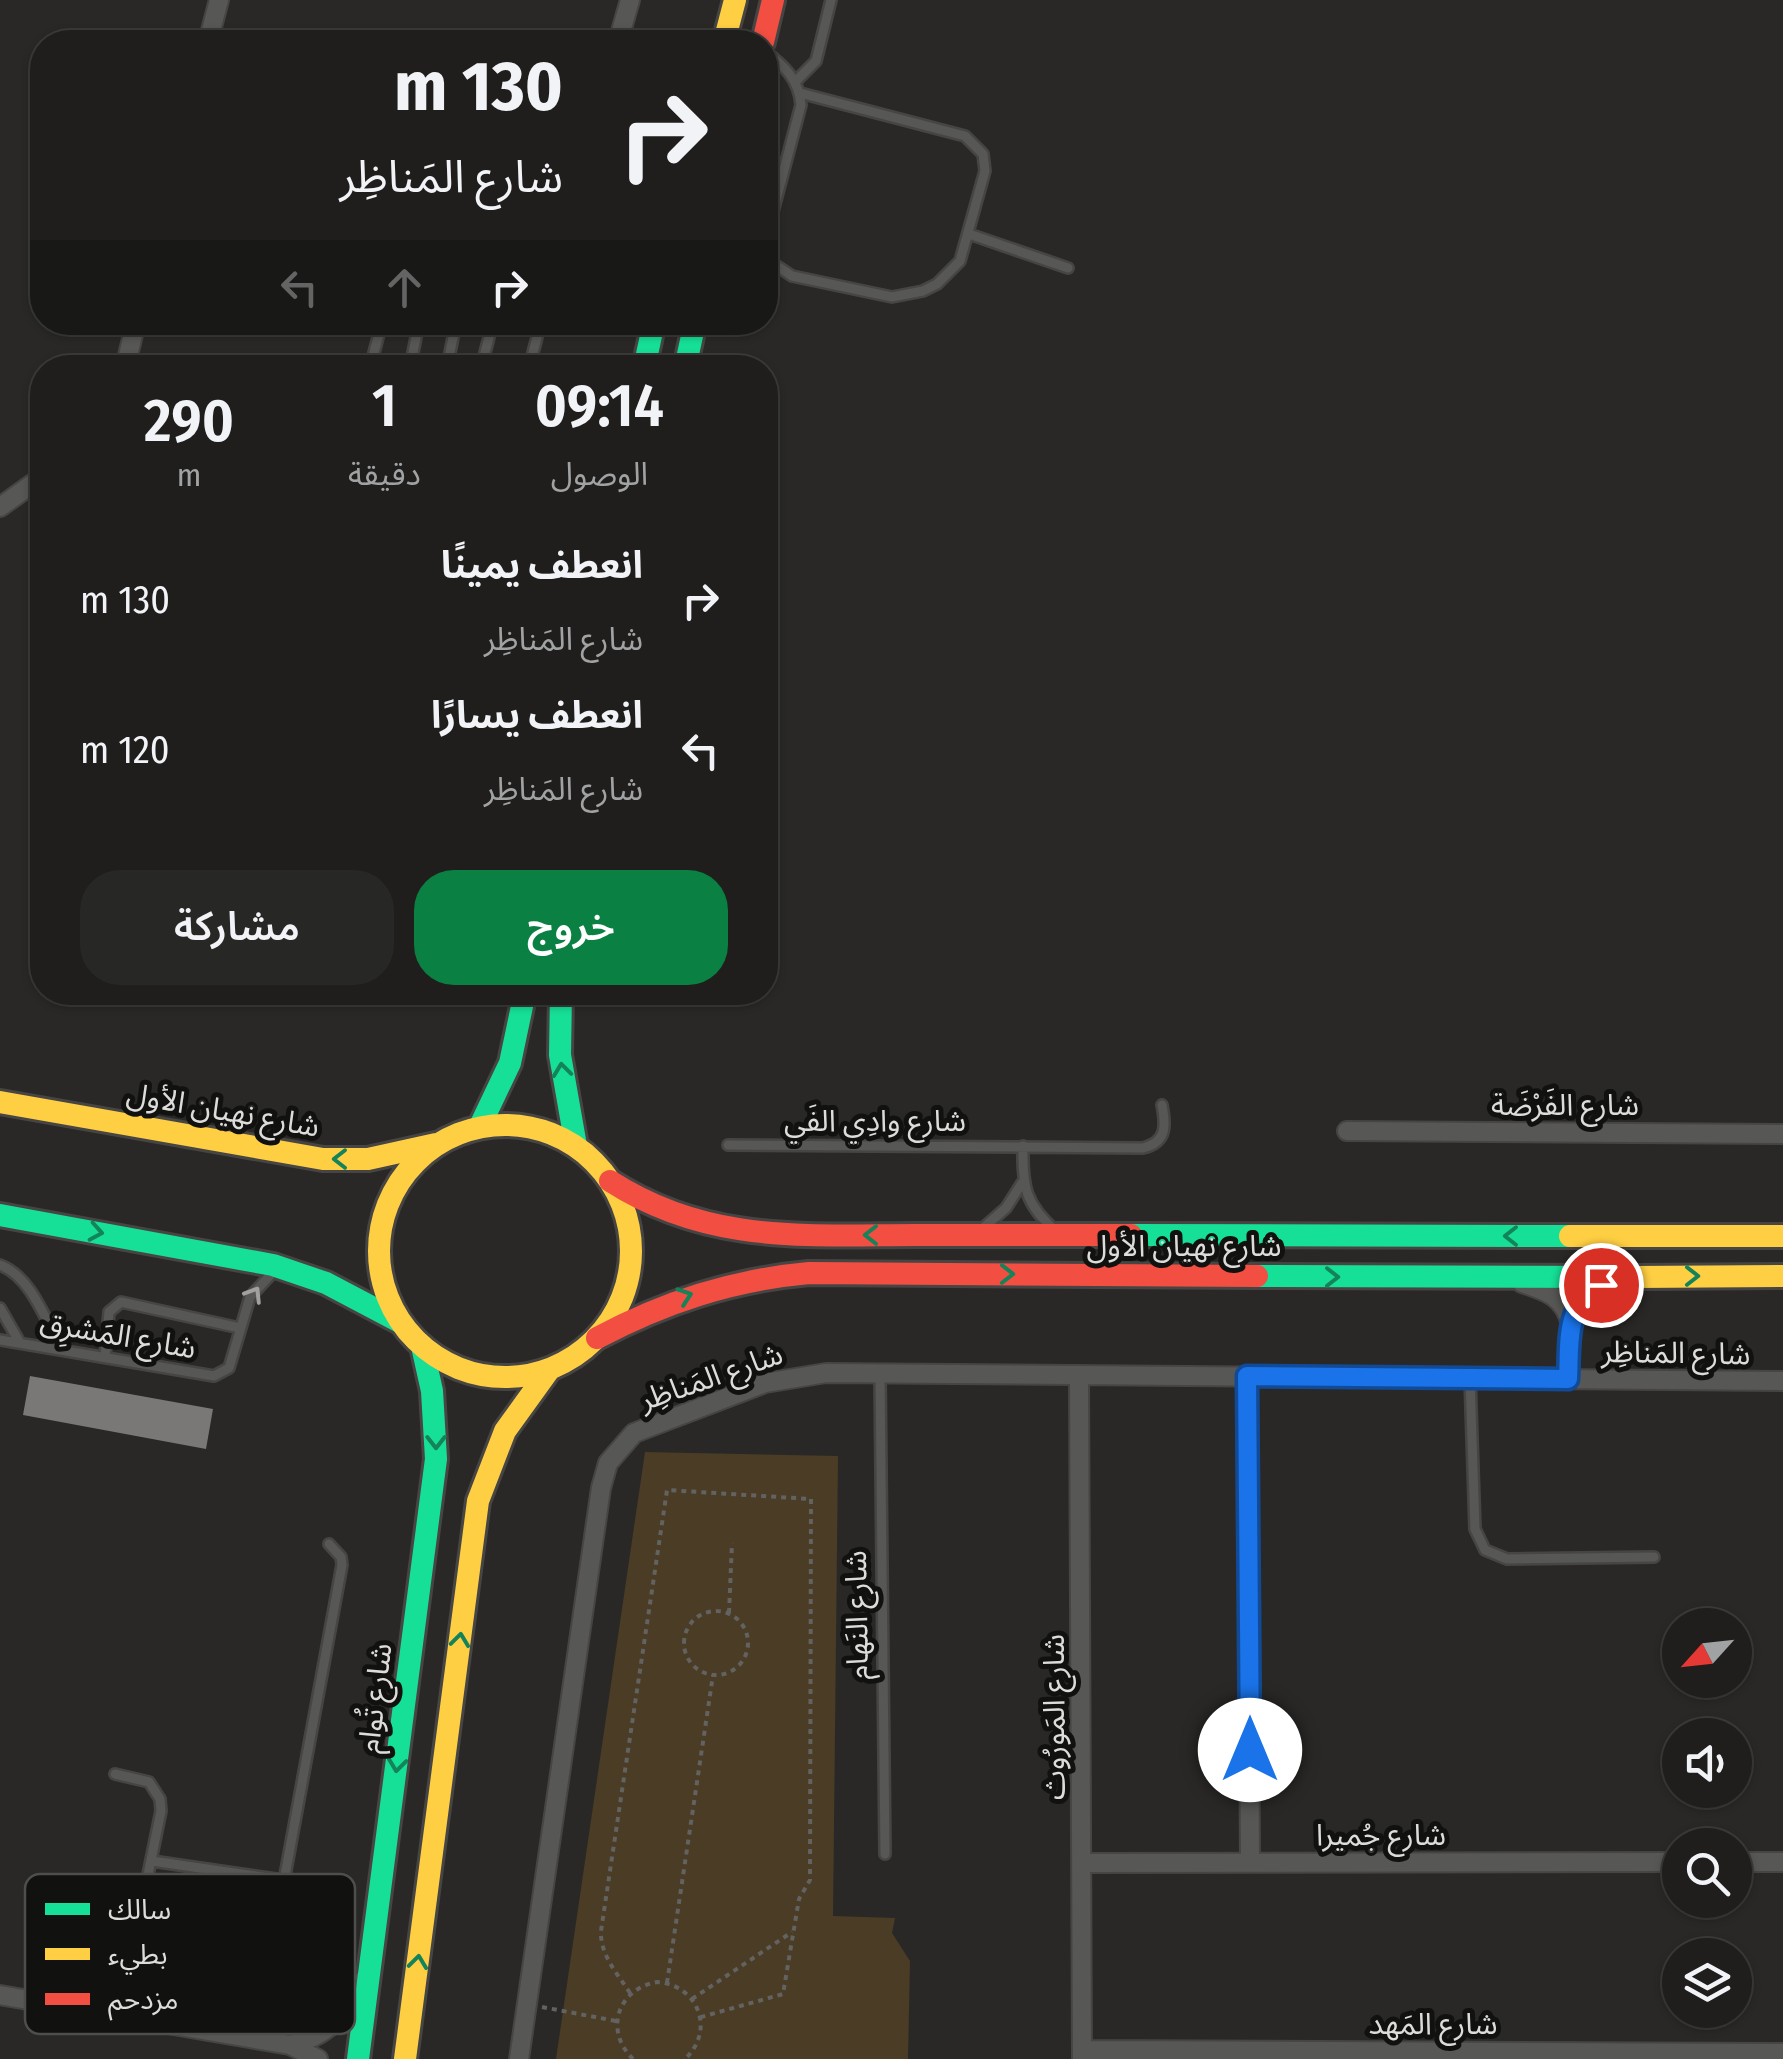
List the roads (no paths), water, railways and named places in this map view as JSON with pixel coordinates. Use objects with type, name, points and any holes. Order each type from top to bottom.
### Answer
[{"type":"main road","points":[[727,30],[735,0]]},
{"type":"main road","points":[[766,30],[773,0]]},
{"type":"main road","points":[[480,1126],[510,1063],[522,1005]]},
{"type":"main road","points":[[561,1005],[560,1055],[576,1146]]},
{"type":"main road","name":"شارع نهيان الأول","points":[[0,1102],[322,1159],[368,1158],[436,1144]]},
{"type":"main road","points":[[0,1215],[279,1267],[352,1294],[400,1322],[437,1358],[472,1374],[511,1378],[548,1370],[583,1351],[597,1338],[620,1303],[631,1262],[627,1220],[610,1181],[576,1146],[530,1127],[480,1126],[436,1144],[396,1186],[380,1231],[382,1278],[400,1322]]},
{"type":"main road","name":"شارع نهيان الأول","points":[[610,1181],[669,1215],[702,1226],[770,1235],[1783,1236]]},
{"type":"main road","name":"شارع نهيان الأول","points":[[597,1338],[682,1297],[774,1275],[1783,1276]]},
{"type":"main road","name":"شارع تُوام","points":[[358,2059],[436,1460],[432,1390],[422,1346]]},
{"type":"main road","points":[[405,2059],[478,1502],[496,1444],[528,1393],[548,1370]]},
{"type":"street","points":[[211,30],[219,0]]},
{"type":"street","points":[[621,30],[630,0]]},
{"type":"street","points":[[0,507],[30,486]]},
{"type":"street","name":"شارع الفَرْضَة","points":[[1347,1131],[1783,1134]]},
{"type":"street","name":"شارع المَناظِر","points":[[1568,1379],[1571,1325],[1576,1308],[1586,1294],[1627,1276]]},
{"type":"street","name":"شارع المَناظِر","points":[[1508,1278],[1550,1293],[1562,1303],[1571,1325]]},
{"type":"street","name":"شارع المَناظِر","points":[[519,2059],[601,1488],[608,1463],[634,1433],[765,1383],[826,1373],[1783,1381]]},
{"type":"street","name":"شارع المَورُوث","points":[[1079,1375],[1082,2055]]},
{"type":"street","points":[[1247,1376],[1250,1862]]},
{"type":"street","name":"شارع جُميرا","points":[[1082,1863],[1662,1862]]},
{"type":"street","points":[[1752,1862],[1783,1862]]},
{"type":"street","points":[[355,1992],[370,1971]]},
{"type":"street","points":[[0,1995],[25,2000]]},
{"type":"street","points":[[200,2034],[262,2046],[290,2045],[320,2034]]},
{"type":"street","points":[[290,2045],[318,2059]]},
{"type":"street","name":"شارع المَهد","points":[[1082,2055],[1783,2053]]},
{"type":"lane","points":[[796,82],[816,61],[831,0]]},
{"type":"lane","points":[[778,63],[796,82],[801,104],[778,192]]},
{"type":"lane","points":[[778,267],[792,276],[892,298],[937,284],[960,262],[985,170],[982,154],[972,140],[800,93]]},
{"type":"lane","points":[[968,234],[1068,268]]},
{"type":"lane","name":"شارع وادِي الفَي","points":[[728,1145],[1149,1147],[1165,1131],[1162,1105]]},
{"type":"lane","points":[[1023,1146],[1022,1182],[1034,1207],[1061,1235]]},
{"type":"lane","points":[[971,1235],[996,1218],[1022,1182]]},
{"type":"lane","points":[[0,1265],[24,1282],[62,1350]]},
{"type":"lane","name":"شارع المَشرِق","points":[[0,1340],[214,1376],[232,1363],[255,1288],[279,1267]]},
{"type":"lane","points":[[104,1357],[109,1312],[121,1302],[240,1328]]},
{"type":"lane","points":[[0,1308],[20,1343]]},
{"type":"lane","name":"شارع النَهام","points":[[880,1375],[885,1854]]},
{"type":"lane","points":[[1470,1378],[1475,1530],[1484,1550],[1507,1559],[1654,1557]]},
{"type":"lane","points":[[284,1874],[342,1564],[329,1544]]},
{"type":"lane","points":[[115,1774],[137,1778],[156,1789],[161,1811],[149,1874]]},
{"type":"lane","points":[[152,1861],[242,1874]]}]
